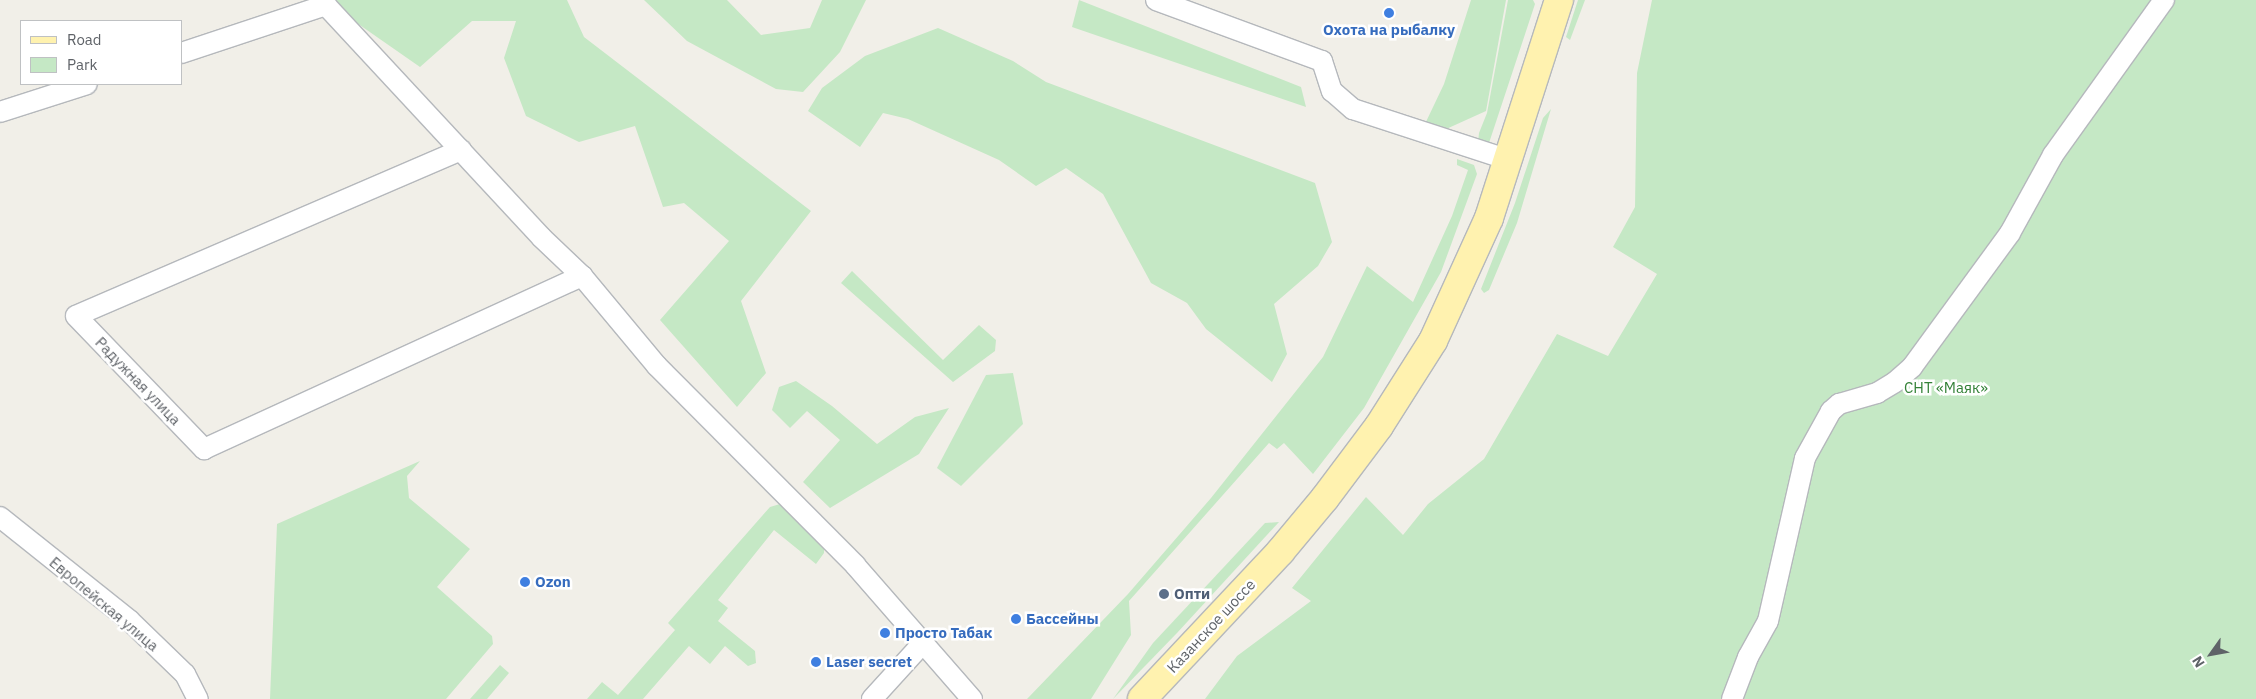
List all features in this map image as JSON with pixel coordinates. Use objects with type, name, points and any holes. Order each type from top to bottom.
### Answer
[{"type":"main road","name":"Казанское шоссе","points":[[1142,699],[1280,552],[1379,426],[1433,342],[1470,264],[1509,160],[1560,0]]},
{"type":"street","points":[[1156,0],[1322,61],[1332,91],[1353,110],[1509,160]]},
{"type":"street","points":[[1732,699],[1748,657],[1768,621],[1805,458],[1831,411],[1839,404],[1876,392],[1895,382],[1912,367],[2010,233],[2052,155],[2103,90],[2164,0]]},
{"type":"street","points":[[182,53],[324,3],[541,237],[582,276],[652,361],[855,565],[972,699]]},
{"type":"street","points":[[0,112],[85,85]]},
{"type":"street","name":"Радужная улица","points":[[461,150],[76,316],[204,449],[582,276]]},
{"type":"street","name":"Европейская улица","points":[[0,517],[129,620],[185,674],[198,699]]},
{"type":"street","points":[[872,699],[922,644]]},
{"type":"green space","points":[[334,0],[567,0],[584,37],[811,211],[741,301],[766,373],[737,407],[660,320],[729,241],[684,203],[663,207],[635,126],[579,142],[526,116],[504,58],[516,21],[472,21],[420,67],[331,5]]},
{"type":"green space","points":[[644,0],[727,0],[761,35],[810,28],[822,0],[866,0],[840,52],[803,92],[776,89],[687,41]]},
{"type":"green space","points":[[1079,0],[1301,87],[1306,107],[1072,27]]},
{"type":"green space","points":[[1471,0],[1506,0],[1486,111],[1444,130],[1424,126],[1444,84]]},
{"type":"green space","points":[[1508,0],[1533,0],[1535,4],[1489,143],[1484,147],[1478,143],[1479,133],[1487,113]]},
{"type":"green space","points":[[1578,0],[1585,0],[1570,40],[1566,37]]},
{"type":"green space","name":"СНТ «Маяк»","points":[[1652,0],[2256,0],[2256,699],[1205,699],[1237,656],[1311,601],[1292,588],[1366,497],[1403,535],[1428,504],[1484,459],[1557,334],[1608,356],[1657,274],[1613,247],[1635,207],[1637,73]]},
{"type":"green space","points":[[938,28],[1013,61],[1046,82],[1315,183],[1332,242],[1318,266],[1274,304],[1287,354],[1272,382],[1206,329],[1187,303],[1151,283],[1103,194],[1066,168],[1036,186],[999,160],[908,119],[883,113],[860,147],[808,111],[822,88],[865,56]]},
{"type":"green space","points":[[1551,109],[1517,223],[1489,290],[1484,293],[1481,289],[1515,203],[1543,118]]},
{"type":"green space","points":[[1457,159],[1474,165],[1477,174],[1441,272],[1364,408],[1313,474],[1284,443],[1277,449],[1269,443],[1129,601],[1131,635],[1091,699],[1027,699],[1128,594],[1211,498],[1323,357],[1367,266],[1413,302],[1452,216],[1468,170],[1457,165]]},
{"type":"green space","points":[[852,271],[943,360],[979,325],[996,340],[995,351],[953,382],[841,283]]},
{"type":"green space","points":[[1013,373],[1023,424],[961,486],[937,468],[986,375]]},
{"type":"green space","points":[[796,381],[832,406],[877,444],[915,417],[949,408],[919,454],[830,508],[803,482],[840,440],[807,411],[790,428],[772,410],[779,387]]},
{"type":"green space","points":[[420,461],[407,476],[409,498],[470,549],[437,587],[492,636],[493,644],[446,699],[270,699],[277,524]]},
{"type":"green space","points":[[780,504],[824,547],[824,553],[816,564],[774,530],[718,600],[728,608],[718,621],[755,651],[756,663],[748,666],[725,646],[710,664],[689,646],[643,699],[587,699],[602,682],[618,695],[675,630],[668,623],[770,507]]},
{"type":"green space","points":[[1279,522],[1177,633],[1113,699],[1153,643],[1265,523]]},
{"type":"green space","points":[[500,665],[509,673],[487,699],[470,699]]},
{"type":"place","name":"Охота на рыбалку","points":[[1389,13]]},
{"type":"place","name":"Ozon","points":[[525,582]]},
{"type":"place","name":"Опти","points":[[1164,594]]},
{"type":"place","name":"Бассейны","points":[[1016,619]]},
{"type":"place","name":"Просто Табак","points":[[885,633]]},
{"type":"place","name":"Laser secret","points":[[816,662]]}]
